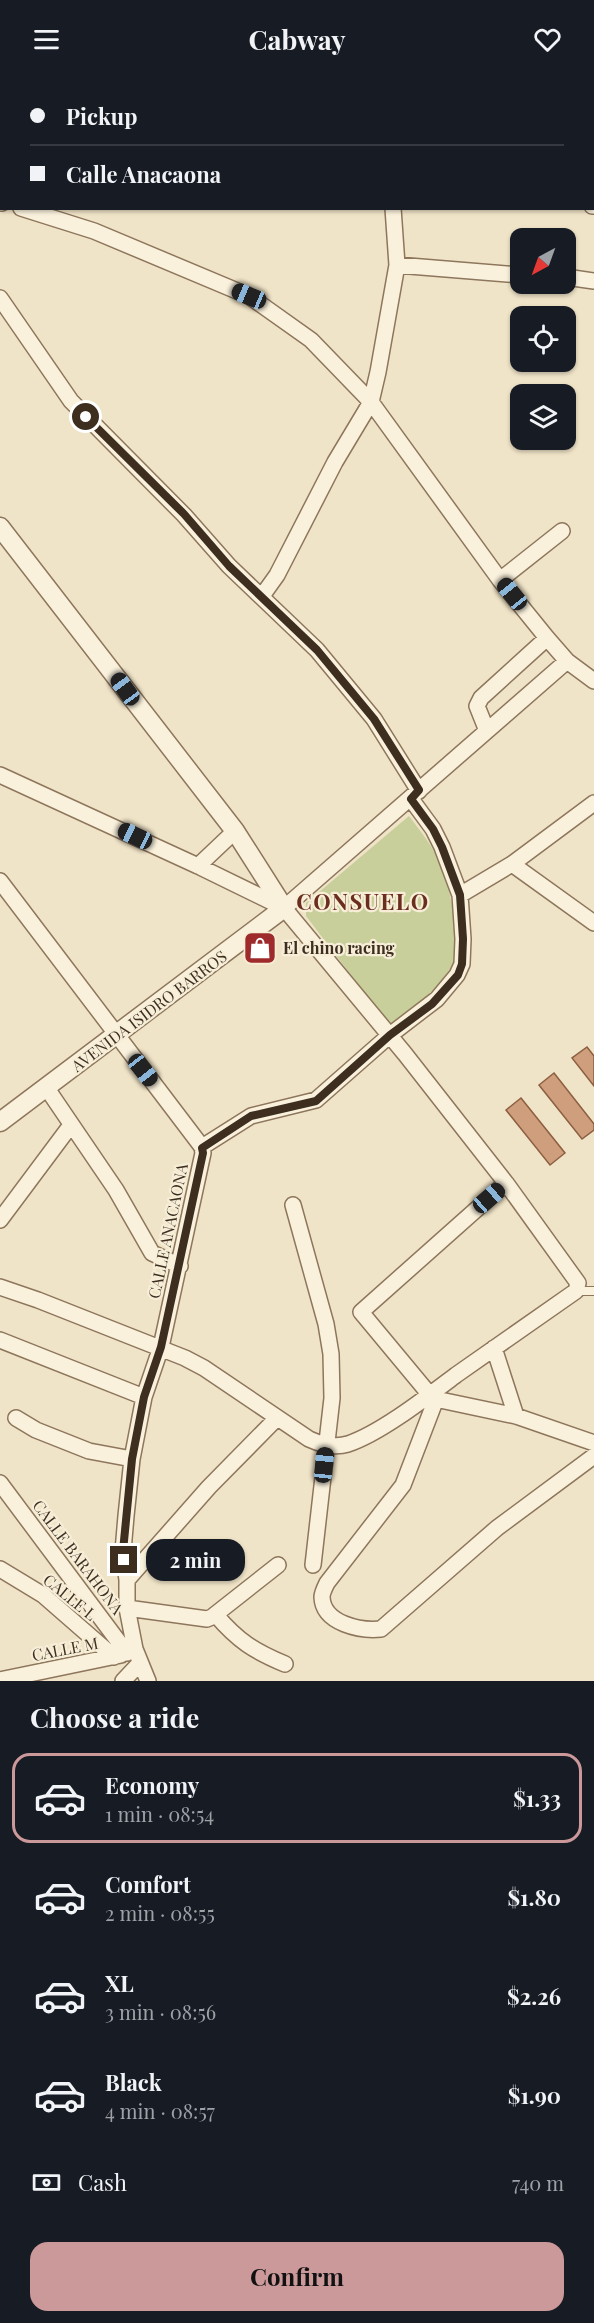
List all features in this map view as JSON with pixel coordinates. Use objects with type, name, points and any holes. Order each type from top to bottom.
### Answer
[{"type":"street","points":[[27,210],[94,231],[249,296],[311,340],[371,402],[500,580],[547,638],[567,661],[594,681]]},
{"type":"street","points":[[262,596],[277,575],[335,462],[371,402],[397,265],[393,210]]},
{"type":"street","points":[[397,265],[510,274]]},
{"type":"street","points":[[576,278],[594,281]]},
{"type":"street","points":[[0,298],[71,401],[184,514],[229,566],[317,650],[370,714],[442,847],[460,895],[462,964],[458,975],[432,1004],[390,1035],[312,1103],[251,1116],[202,1148]]},
{"type":"street","points":[[0,527],[235,831],[284,908],[390,1035],[506,1183],[578,1283],[576,1291],[494,1348],[431,1397],[350,1443],[338,1446],[326,1445],[309,1439],[204,1368],[161,1347],[0,1287]]},
{"type":"street","points":[[500,580],[562,531]]},
{"type":"street","points":[[487,731],[477,706],[481,698],[547,638]]},
{"type":"street","name":"AVENIDA ISIDRO BARROS","points":[[0,1122],[284,908],[567,661]]},
{"type":"street","points":[[0,775],[284,908]]},
{"type":"street","points":[[460,895],[512,864],[594,803]]},
{"type":"street","points":[[198,866],[235,831]]},
{"type":"street","points":[[512,864],[594,923]]},
{"type":"street","name":"CALLE ANACAONA","points":[[0,881],[202,1148],[203,1153],[180,1266],[161,1347],[144,1397],[132,1459],[123,1551],[127,1580],[129,1655]]},
{"type":"street","points":[[46,1087],[116,1190],[152,1253],[180,1266]]},
{"type":"street","points":[[0,1220],[71,1125]]},
{"type":"street","points":[[506,1183],[361,1312],[431,1397],[516,1416],[594,1443]]},
{"type":"street","points":[[293,1204],[326,1324],[331,1354],[332,1398],[313,1565]]},
{"type":"street","points":[[0,1340],[144,1397]]},
{"type":"street","points":[[494,1348],[516,1416]]},
{"type":"street","points":[[431,1397],[403,1485],[327,1583],[322,1597],[327,1611],[339,1621],[352,1627],[366,1631],[381,1629],[497,1528],[594,1456]]},
{"type":"street","points":[[16,1418],[36,1430],[89,1451],[132,1459]]},
{"type":"street","points":[[127,1580],[209,1487],[277,1418]]},
{"type":"street","name":"CALLE BARAHONA","points":[[0,1483],[148,1681]]},
{"type":"street","points":[[127,1608],[207,1619],[216,1615],[278,1565]]},
{"type":"street","name":"CALLE L","points":[[0,1569],[43,1595],[129,1655]]},
{"type":"street","points":[[216,1615],[241,1642],[285,1664]]},
{"type":"street","points":[[123,1681],[129,1655]]},
{"type":"street","name":"CALLE M","points":[[0,1680],[129,1655]]},
{"type":"lane","points":[[576,1291],[594,1291]]},
{"type":"green space","points":[[409,816],[435,853],[445,875],[454,916],[455,956],[440,983],[389,1025],[306,916],[306,903]]},
{"type":"building","points":[[587,1047],[594,1056],[594,1086],[572,1058]]},
{"type":"building","points":[[554,1073],[594,1124],[594,1130],[582,1139],[539,1085]]},
{"type":"building","points":[[521,1098],[565,1153],[550,1165],[506,1110]]},
{"type":"place","name":"El chino racing","points":[[260,948]]},
{"type":"district","name":"CONSUELO","points":[[363,902]]},
{"type":"route","points":[[86,417],[122,450],[184,514],[229,566],[317,650],[374,719],[419,790],[411,799],[433,829],[449,864],[460,895],[463,939],[462,964],[458,975],[449,987],[425,1010],[390,1035],[316,1101],[255,1114],[202,1148],[203,1153],[180,1266],[161,1347],[144,1397],[132,1459],[124,1560]]}]
